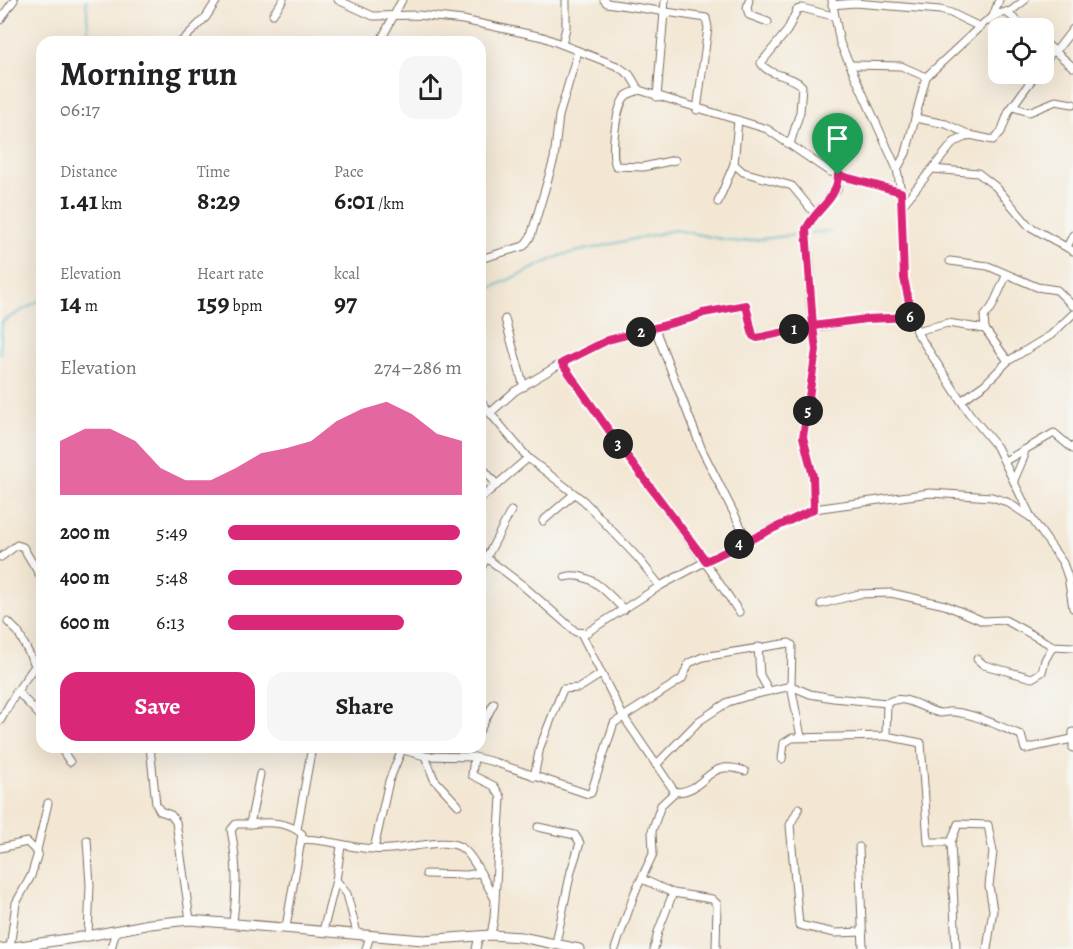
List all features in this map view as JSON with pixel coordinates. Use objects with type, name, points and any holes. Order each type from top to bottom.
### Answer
[{"type":"street","points":[[0,20],[10,10],[14,0]]},
{"type":"street","points":[[187,36],[206,16],[217,0]]},
{"type":"street","points":[[273,14],[283,0]]},
{"type":"street","points":[[338,0],[373,16],[418,15],[463,20],[533,34],[598,57],[627,72],[639,90],[697,110],[767,129],[822,168],[838,175],[901,192]]},
{"type":"street","points":[[383,36],[402,0]]},
{"type":"street","points":[[562,44],[566,28],[566,0]]},
{"type":"street","points":[[604,0],[607,3],[662,14],[703,16],[708,21],[697,110]]},
{"type":"street","points":[[657,97],[662,14],[665,0]]},
{"type":"street","points":[[749,0],[747,8],[749,15],[768,22]]},
{"type":"street","points":[[993,16],[999,0]]},
{"type":"street","points":[[897,169],[906,153],[926,76],[993,16],[1019,6],[1025,0]]},
{"type":"street","points":[[980,27],[951,13],[897,3],[832,2],[840,43],[852,65],[897,169],[901,192],[904,278],[916,331],[961,401],[988,434],[1005,461],[1032,519],[1063,563],[1071,586],[1073,608]]},
{"type":"street","points":[[790,144],[800,112],[802,86],[796,81],[767,70],[761,63],[787,31],[797,10],[802,8],[833,16]]},
{"type":"street","points":[[1006,12],[1014,18]]},
{"type":"street","points":[[1071,62],[1054,50],[1073,29]]},
{"type":"street","points":[[486,257],[524,246],[531,236],[554,159],[559,116],[578,51]]},
{"type":"street","points":[[852,65],[901,66],[926,76]]},
{"type":"street","points":[[915,118],[946,124],[970,135],[993,140],[1029,84]]},
{"type":"street","points":[[639,90],[626,95],[620,105],[611,154],[616,165],[643,167],[675,160]]},
{"type":"street","points":[[1012,107],[1029,112],[1056,101],[1073,104]]},
{"type":"street","points":[[718,202],[734,164],[738,120]]},
{"type":"street","points":[[901,207],[954,142],[970,135]]},
{"type":"street","points":[[734,164],[743,172],[792,186],[815,214]]},
{"type":"street","points":[[933,169],[978,173],[996,187],[1029,226],[1070,249],[1073,235]]},
{"type":"street","points":[[814,509],[813,476],[803,437],[816,350],[806,233],[815,214],[837,190],[838,175]]},
{"type":"street","points":[[884,186],[900,183]]},
{"type":"street","points":[[950,261],[988,266],[1006,276],[1037,287],[1057,290],[1073,306]]},
{"type":"street","points":[[1006,276],[999,294],[984,317],[985,329],[1008,361]]},
{"type":"street","points":[[490,413],[514,391],[608,340],[655,329],[703,313],[746,305],[753,336],[757,338],[813,326],[866,319],[912,317]]},
{"type":"street","points":[[961,401],[985,384],[1008,361],[1051,335],[1073,314]]},
{"type":"street","points":[[505,319],[524,387]]},
{"type":"street","points":[[916,331],[948,323],[985,329]]},
{"type":"street","points":[[655,329],[702,450],[748,541]]},
{"type":"street","points":[[562,363],[624,452],[706,561],[739,612]]},
{"type":"street","points":[[486,408],[528,458],[574,494],[638,558],[660,586]]},
{"type":"street","points":[[1005,461],[1054,433],[1073,449]]},
{"type":"street","points":[[1014,480],[1024,457],[1024,450]]},
{"type":"street","points":[[486,494],[528,458]]},
{"type":"street","points":[[486,472],[497,485]]},
{"type":"street","points":[[486,557],[531,591],[576,632],[581,633],[594,630],[660,586],[706,561],[814,509],[930,493],[1000,499],[1032,519]]},
{"type":"street","points":[[543,521],[574,494]]},
{"type":"street","points":[[486,550],[511,511]]},
{"type":"street","points":[[1,557],[18,545],[23,547],[36,569]]},
{"type":"street","points":[[565,577],[577,573],[586,577],[605,590],[624,610]]},
{"type":"street","points":[[822,604],[859,594],[891,593],[945,605],[983,621],[1005,620],[1053,646],[1073,647]]},
{"type":"street","points":[[0,721],[35,665],[18,632],[8,622]]},
{"type":"street","points":[[581,633],[623,716],[675,792]]},
{"type":"street","points":[[416,753],[425,756],[474,757],[513,767],[534,777],[591,793],[614,723],[682,679],[689,663],[703,657],[789,643],[792,645],[791,686],[801,737]]},
{"type":"street","points":[[977,659],[984,665],[1032,678],[1042,672],[1044,660],[1053,646]]},
{"type":"street","points":[[758,647],[760,675],[769,691]]},
{"type":"street","points":[[534,777],[540,747],[563,689],[579,688],[601,674]]},
{"type":"street","points":[[656,765],[709,714],[728,702],[791,686],[810,694],[833,698],[887,703],[912,701],[939,712],[968,715],[1021,735],[1024,749],[1072,739]]},
{"type":"street","points":[[17,691],[36,712]]},
{"type":"street","points":[[486,721],[494,703]]},
{"type":"street","points":[[886,736],[887,703]]},
{"type":"street","points":[[1073,732],[1073,748]]},
{"type":"street","points":[[782,759],[784,743],[792,738],[886,736],[921,743],[928,842],[951,842]]},
{"type":"street","points":[[64,753],[70,762]]},
{"type":"street","points":[[151,753],[156,804],[160,811],[171,815],[176,822],[190,920]]},
{"type":"street","points":[[297,829],[311,753]]},
{"type":"street","points":[[374,849],[389,781],[400,753]]},
{"type":"street","points":[[425,756],[434,779],[458,805]]},
{"type":"street","points":[[474,757],[472,775],[494,786],[501,797],[491,935]]},
{"type":"street","points":[[615,949],[653,854],[652,831],[662,805],[675,792],[689,790],[720,767],[731,766],[745,771]]},
{"type":"street","points":[[250,824],[260,774]]},
{"type":"street","points":[[48,803],[31,876],[16,903],[5,949],[42,946],[116,930],[190,920],[423,940],[491,935],[540,945],[556,943],[579,949]]},
{"type":"street","points":[[799,808],[790,825],[799,925],[835,933],[863,932]]},
{"type":"street","points":[[233,922],[235,846],[231,830],[236,824],[269,822],[297,829],[302,834],[286,927]]},
{"type":"street","points":[[956,949],[951,842],[958,824],[988,825],[993,852],[989,886],[993,910],[987,949]]},
{"type":"street","points":[[538,827],[575,835],[580,843],[571,871],[556,943]]},
{"type":"street","points":[[301,840],[309,839],[341,846],[386,851],[442,844],[459,845],[465,849],[495,899]]},
{"type":"street","points":[[87,840],[90,885],[88,936]]},
{"type":"street","points":[[0,849],[27,842],[37,850]]},
{"type":"street","points":[[322,931],[336,880],[341,846]]},
{"type":"street","points":[[859,847],[863,949]]},
{"type":"street","points":[[426,874],[479,873]]},
{"type":"street","points":[[642,879],[673,893],[712,899],[717,904],[716,949]]},
{"type":"street","points":[[336,880],[347,894],[357,933]]},
{"type":"street","points":[[654,949],[673,893]]},
{"type":"street","points":[[111,949],[116,930]]},
{"type":"street","points":[[366,949],[370,936]]},
{"type":"street","points":[[476,949],[479,936]]},
{"type":"waterway","points":[[86,0],[89,36]]},
{"type":"waterway","points":[[486,290],[562,255],[675,230],[738,242],[802,234]]},
{"type":"waterway","points":[[810,233],[830,231]]},
{"type":"waterway","points":[[0,354],[2,322],[36,302]]},
{"type":"route","points":[[838,175],[837,190],[811,219],[806,229],[813,326],[757,338],[753,336],[749,310],[746,305],[703,313],[692,318],[670,322],[655,329],[608,340],[562,363],[592,408],[706,561],[814,509],[813,476],[803,437],[816,350],[813,326],[866,319],[912,317],[904,278],[901,192],[838,175]]}]
